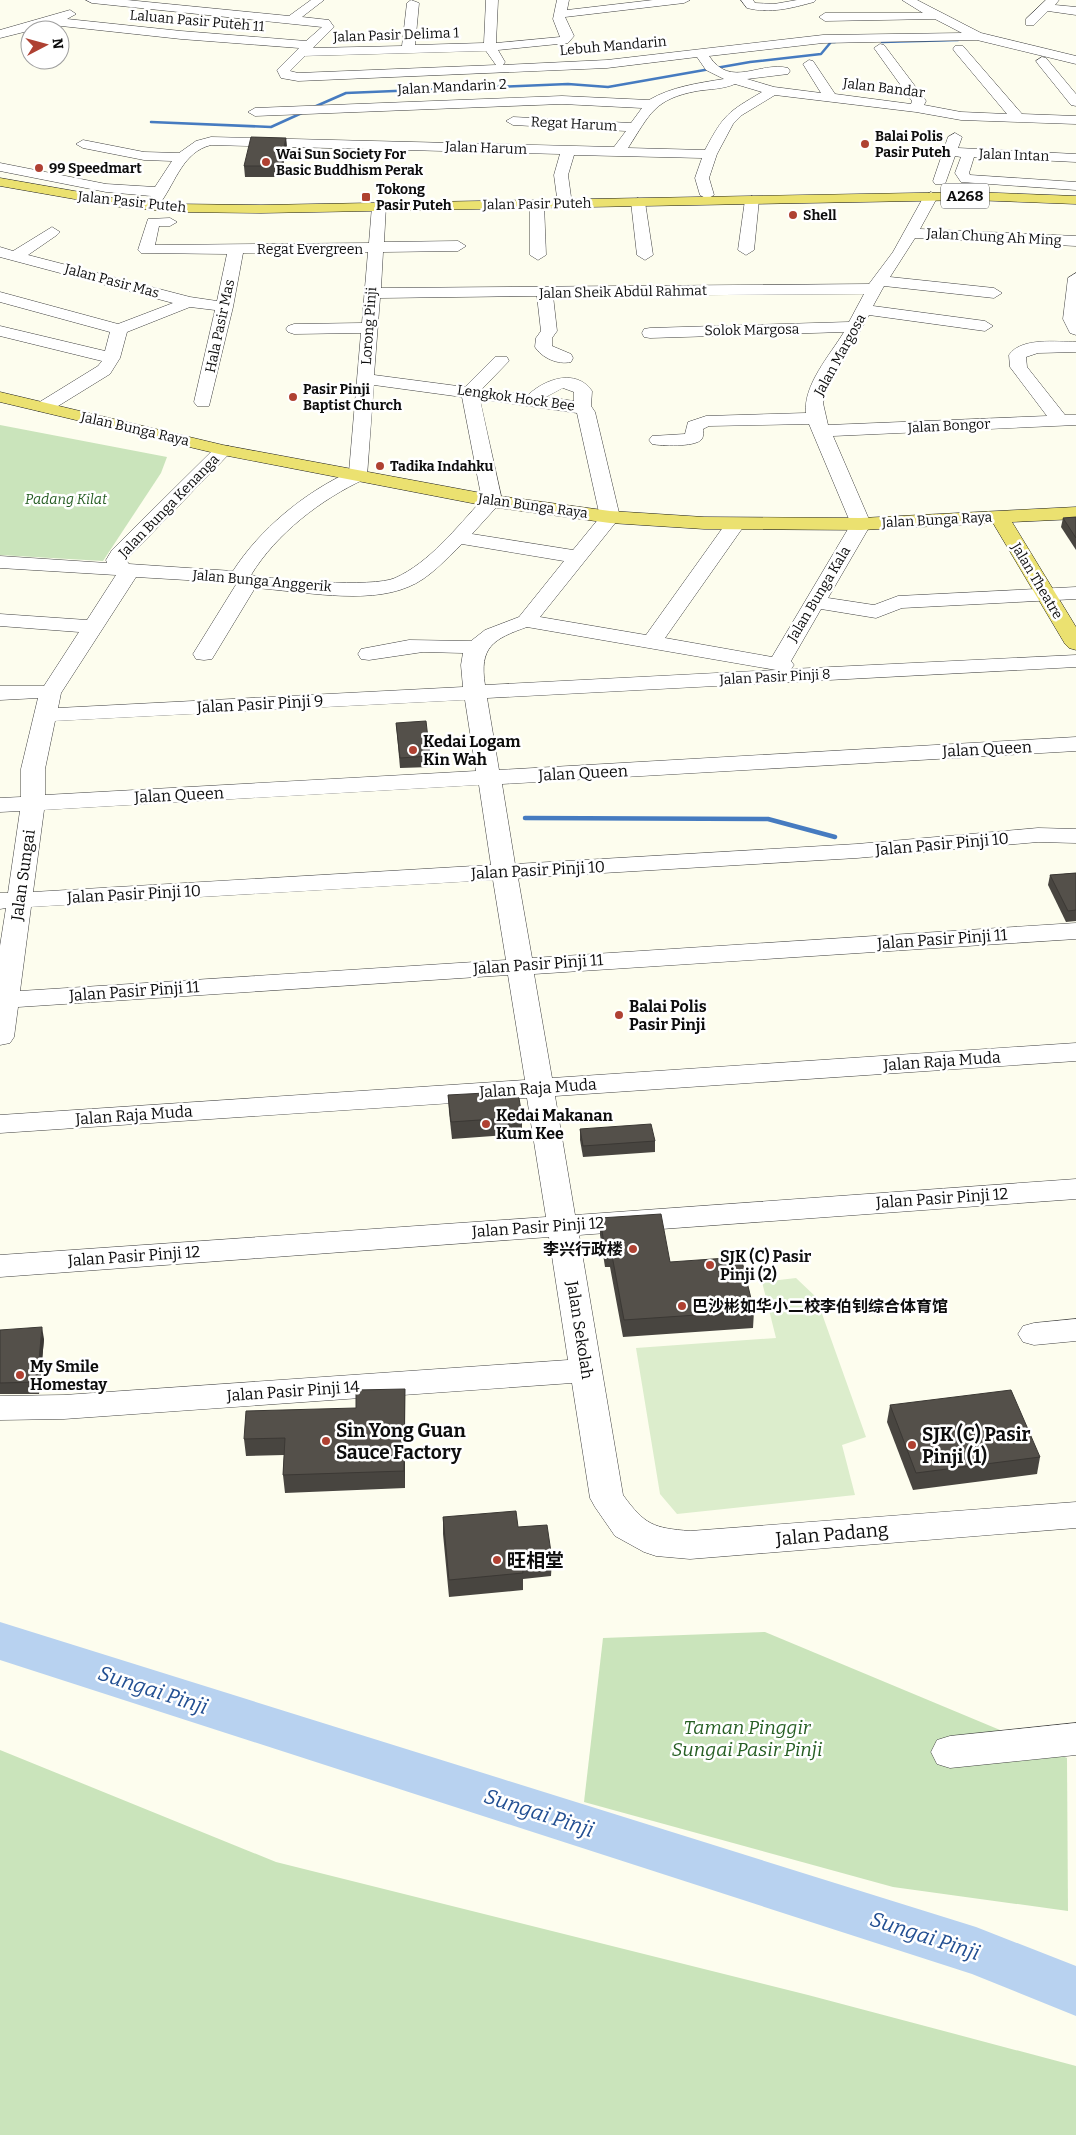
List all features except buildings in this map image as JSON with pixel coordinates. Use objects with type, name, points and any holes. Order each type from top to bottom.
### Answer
[{"type":"main road","name":"Jalan Pasir Puteh","points":[[6,174],[97,193],[158,196],[232,203],[708,195],[926,194],[1076,200]]},
{"type":"main road","name":"Jalan Pasir Puteh","points":[[6,174],[80,197],[171,215],[261,209],[752,200],[926,194],[966,190],[1076,194]]},
{"type":"main road","name":"Jalan Bunga Raya","points":[[0,397],[224,450],[492,501],[610,517],[736,523],[861,524],[1076,514]]},
{"type":"main road","name":"Jalan Theatre","points":[[999,517],[1076,644]]},
{"type":"street","points":[[92,0],[130,2],[195,12],[328,25]]},
{"type":"street","points":[[175,22],[216,4],[219,0]]},
{"type":"street","points":[[291,20],[318,0]]},
{"type":"street","points":[[492,0],[490,47],[503,70]]},
{"type":"street","points":[[563,0],[560,14],[638,3],[684,0]]},
{"type":"street","points":[[747,0],[751,6],[755,7],[782,8],[823,15],[935,16]]},
{"type":"street","points":[[782,8],[811,0],[823,15],[835,39]]},
{"type":"street","points":[[908,0],[935,16],[977,36],[1076,60]]},
{"type":"street","points":[[54,20],[98,1]]},
{"type":"street","points":[[408,50],[413,3]]},
{"type":"street","points":[[1030,22],[1049,4],[1076,11]]},
{"type":"street","points":[[307,49],[328,25],[332,24],[337,12]]},
{"type":"street","name":"Jalan Pasir Delima 1","points":[[307,49],[408,50],[490,47],[568,38],[561,24],[560,14]]},
{"type":"street","name":"Laluan Pasir Puteh 11","points":[[70,23],[307,49]]},
{"type":"street","points":[[0,34],[20,29]]},
{"type":"street","name":"Lebuh Mandarin","points":[[307,49],[283,70],[285,75],[321,77],[503,70],[607,64],[700,52],[835,39],[977,36]]},
{"type":"street","points":[[880,48],[919,101],[916,108]]},
{"type":"street","points":[[959,49],[1018,118]]},
{"type":"street","name":"Jalan Bandar","points":[[700,52],[713,68],[734,79],[773,91],[916,108],[961,116],[1076,120]]},
{"type":"street","points":[[1042,61],[1076,102]]},
{"type":"street","points":[[809,64],[832,98]]},
{"type":"street","points":[[618,152],[651,104],[678,91],[744,76],[784,70]]},
{"type":"street","points":[[438,72],[450,104]]},
{"type":"street","points":[[708,195],[702,178],[710,154],[732,117],[773,91]]},
{"type":"street","name":"Jalan Mandarin 2","points":[[255,112],[519,101],[573,100],[651,104]]},
{"type":"street","points":[[504,149],[519,101]]},
{"type":"street","points":[[407,150],[422,125],[429,105]]},
{"type":"street","points":[[332,135],[345,108]]},
{"type":"street","points":[[926,194],[940,180],[952,152],[961,116]]},
{"type":"street","name":"Regat Harum","points":[[513,121],[635,127]]},
{"type":"street","name":"Jalan Harum","points":[[182,157],[193,146],[202,142],[223,140],[311,143],[332,135],[407,150],[486,148],[710,154]]},
{"type":"street","points":[[307,158],[311,143]]},
{"type":"street","points":[[83,144],[144,156],[182,157]]},
{"type":"street","points":[[478,166],[486,148]]},
{"type":"street","points":[[564,197],[561,175],[568,151]]},
{"type":"street","name":"Jalan Intan","points":[[952,152],[1076,158]]},
{"type":"street","points":[[969,154],[962,174],[966,179],[1076,186]]},
{"type":"street","points":[[158,196],[182,157]]},
{"type":"street","points":[[940,180],[966,190]]},
{"type":"street","name":"Jalan Margosa","points":[[861,524],[819,425],[814,404],[817,391],[878,285],[911,233],[926,194]]},
{"type":"street","points":[[746,250],[752,200]]},
{"type":"street","points":[[638,202],[644,255]]},
{"type":"street","points":[[537,204],[538,255]]},
{"type":"street","name":"Lorong Pinji","points":[[358,475],[379,206]]},
{"type":"street","points":[[140,288],[156,272],[171,215]]},
{"type":"street","points":[[7,254],[52,232]]},
{"type":"street","name":"Jalan Chung Ah Ming","points":[[911,233],[1076,241]]},
{"type":"street","name":"Regat Evergreen","points":[[162,250],[458,246]]},
{"type":"street","name":"Hala Pasir Mas","points":[[203,402],[236,249]]},
{"type":"street","name":"Jalan Pasir Mas","points":[[7,254],[189,302],[225,307]]},
{"type":"street","points":[[1076,283],[1071,318],[1076,330]]},
{"type":"street","name":"Jalan Sheik Abdul Rahmat","points":[[372,293],[545,293],[878,285],[994,293]]},
{"type":"street","points":[[545,293],[549,331],[544,338],[543,347],[550,353],[565,358]]},
{"type":"street","points":[[0,297],[119,329],[189,302]]},
{"type":"street","points":[[0,330],[48,310]]},
{"type":"street","points":[[865,310],[984,326]]},
{"type":"street","name":"Solok Margosa","points":[[650,333],[855,327]]},
{"type":"street","points":[[294,329],[369,328]]},
{"type":"street","points":[[44,407],[104,370],[112,358],[119,329]]},
{"type":"street","points":[[0,330],[112,358]]},
{"type":"street","points":[[1068,421],[1019,367],[1017,355],[1022,350],[1035,348],[1076,347]]},
{"type":"street","points":[[492,501],[470,391],[501,361]]},
{"type":"street","name":"Lengkok Hock Bee","points":[[365,379],[470,391],[582,407],[586,412],[610,517]]},
{"type":"street","name":"Jalan Bongor","points":[[658,440],[691,439],[694,437],[694,426],[706,421],[819,425],[1068,421]]},
{"type":"street","name":"Jalan Bunga Kenanga","points":[[33,803],[32,775],[50,693],[126,577],[126,572],[119,566],[116,560],[119,554],[224,450]]},
{"type":"street","points":[[204,654],[244,579],[257,550],[322,495],[341,481],[358,475]]},
{"type":"street","name":"Jalan Bunga Anggerik","points":[[0,562],[381,589],[400,584],[416,575],[492,501]]},
{"type":"street","points":[[526,621],[610,517]]},
{"type":"street","points":[[651,643],[736,523]]},
{"type":"street","name":"Jalan Bunga Kala","points":[[778,664],[861,524]]},
{"type":"street","points":[[457,537],[578,557]]},
{"type":"street","points":[[816,602],[876,612],[891,603],[909,601],[1076,593]]},
{"type":"street","points":[[0,620],[95,627]]},
{"type":"street","points":[[369,654],[411,645],[455,645],[477,648],[489,636],[507,627],[526,621],[778,664],[824,674]]},
{"type":"street","name":"Jalan Sekolah","points":[[477,648],[472,660],[475,692],[607,1498]]},
{"type":"street","name":"Jalan Pasir Pinji 8","points":[[475,692],[1076,661]]},
{"type":"street","points":[[0,693],[36,691],[50,693]]},
{"type":"street","name":"Jalan Pasir Pinji 9","points":[[46,715],[475,692]]},
{"type":"street","name":"Jalan Queen","points":[[0,805],[1076,744]]},
{"type":"street","name":"Jalan Sungai","points":[[0,1037],[10,901],[33,803]]},
{"type":"street","name":"Jalan Pasir Pinji 10","points":[[10,901],[857,851],[1038,835],[1076,836]]},
{"type":"street","name":"Jalan Pasir Pinji 11","points":[[3,1000],[520,965],[1076,931]]},
{"type":"street","name":"Jalan Raja Muda","points":[[0,1124],[1076,1052]]},
{"type":"street","name":"Jalan Pasir Pinji 12","points":[[0,1266],[1076,1189]]},
{"type":"street","points":[[1034,1334],[1076,1330]]},
{"type":"street","name":"Jalan Pasir Pinji 14","points":[[0,1408],[74,1406],[587,1370]]},
{"type":"street","name":"Jalan Padang","points":[[607,1498],[627,1526],[656,1542],[690,1545],[1076,1515]]},
{"type":"street","points":[[950,1752],[1076,1739]]},
{"type":"green space","name":"Padang Kilat","points":[[0,425],[167,457],[161,473],[103,561],[0,555]]},
{"type":"green space","points":[[796,1278],[816,1297],[866,1437],[842,1445],[855,1495],[677,1514],[660,1494],[636,1348],[776,1338],[762,1282]]},
{"type":"green space","name":"Taman Pinggir Sungai Pasir Pinji","points":[[765,1632],[1067,1758],[1068,1911],[893,1887],[584,1802],[603,1638]]},
{"type":"green space","points":[[0,1750],[276,1862],[808,1995],[1076,2066],[1076,2135],[0,2135]]},
{"type":"waterway","points":[[882,42],[958,40]]},
{"type":"waterway","points":[[314,107],[346,93],[568,84],[608,87],[750,62],[821,54],[831,42],[835,42]]},
{"type":"waterway","points":[[151,122],[271,127],[304,112]]},
{"type":"waterway","points":[[525,818],[768,819],[835,837]]},
{"type":"waterway","name":"Sungai Pinji","points":[[0,1641],[976,1951],[1076,1991]]},
{"type":"place","name":"Balai Polis Pasir Puteh","points":[[865,144]]},
{"type":"place","name":"Wai Sun Society For Basic Buddhism Perak","points":[[266,162]]},
{"type":"place","name":"99 Speedmart","points":[[39,168]]},
{"type":"place","name":"Tokong Pasir Puteh","points":[[366,197]]},
{"type":"place","name":"Shell","points":[[793,215]]},
{"type":"place","name":"Pasir Pinji Baptist Church","points":[[293,397]]},
{"type":"place","name":"Tadika Indahku","points":[[380,466]]},
{"type":"place","name":"Kedai Logam Kin Wah","points":[[413,750]]},
{"type":"place","name":"Balai Polis Pasir Pinji","points":[[619,1015]]},
{"type":"place","name":"Kedai Makanan Kum Kee","points":[[486,1124]]},
{"type":"place","name":"李兴行政楼","points":[[633,1249]]},
{"type":"place","name":"SJK (C) Pasir Pinji (2)","points":[[710,1265]]},
{"type":"place","name":"巴沙彬如华小二校李伯钊综合体育馆","points":[[682,1306]]},
{"type":"place","name":"My Smile Homestay","points":[[20,1375]]},
{"type":"place","name":"Sin Yong Guan Sauce Factory","points":[[326,1441]]},
{"type":"place","name":"SJK (C) Pasir Pinji (1)","points":[[912,1445]]},
{"type":"place","name":"旺相堂","points":[[497,1560]]}]
